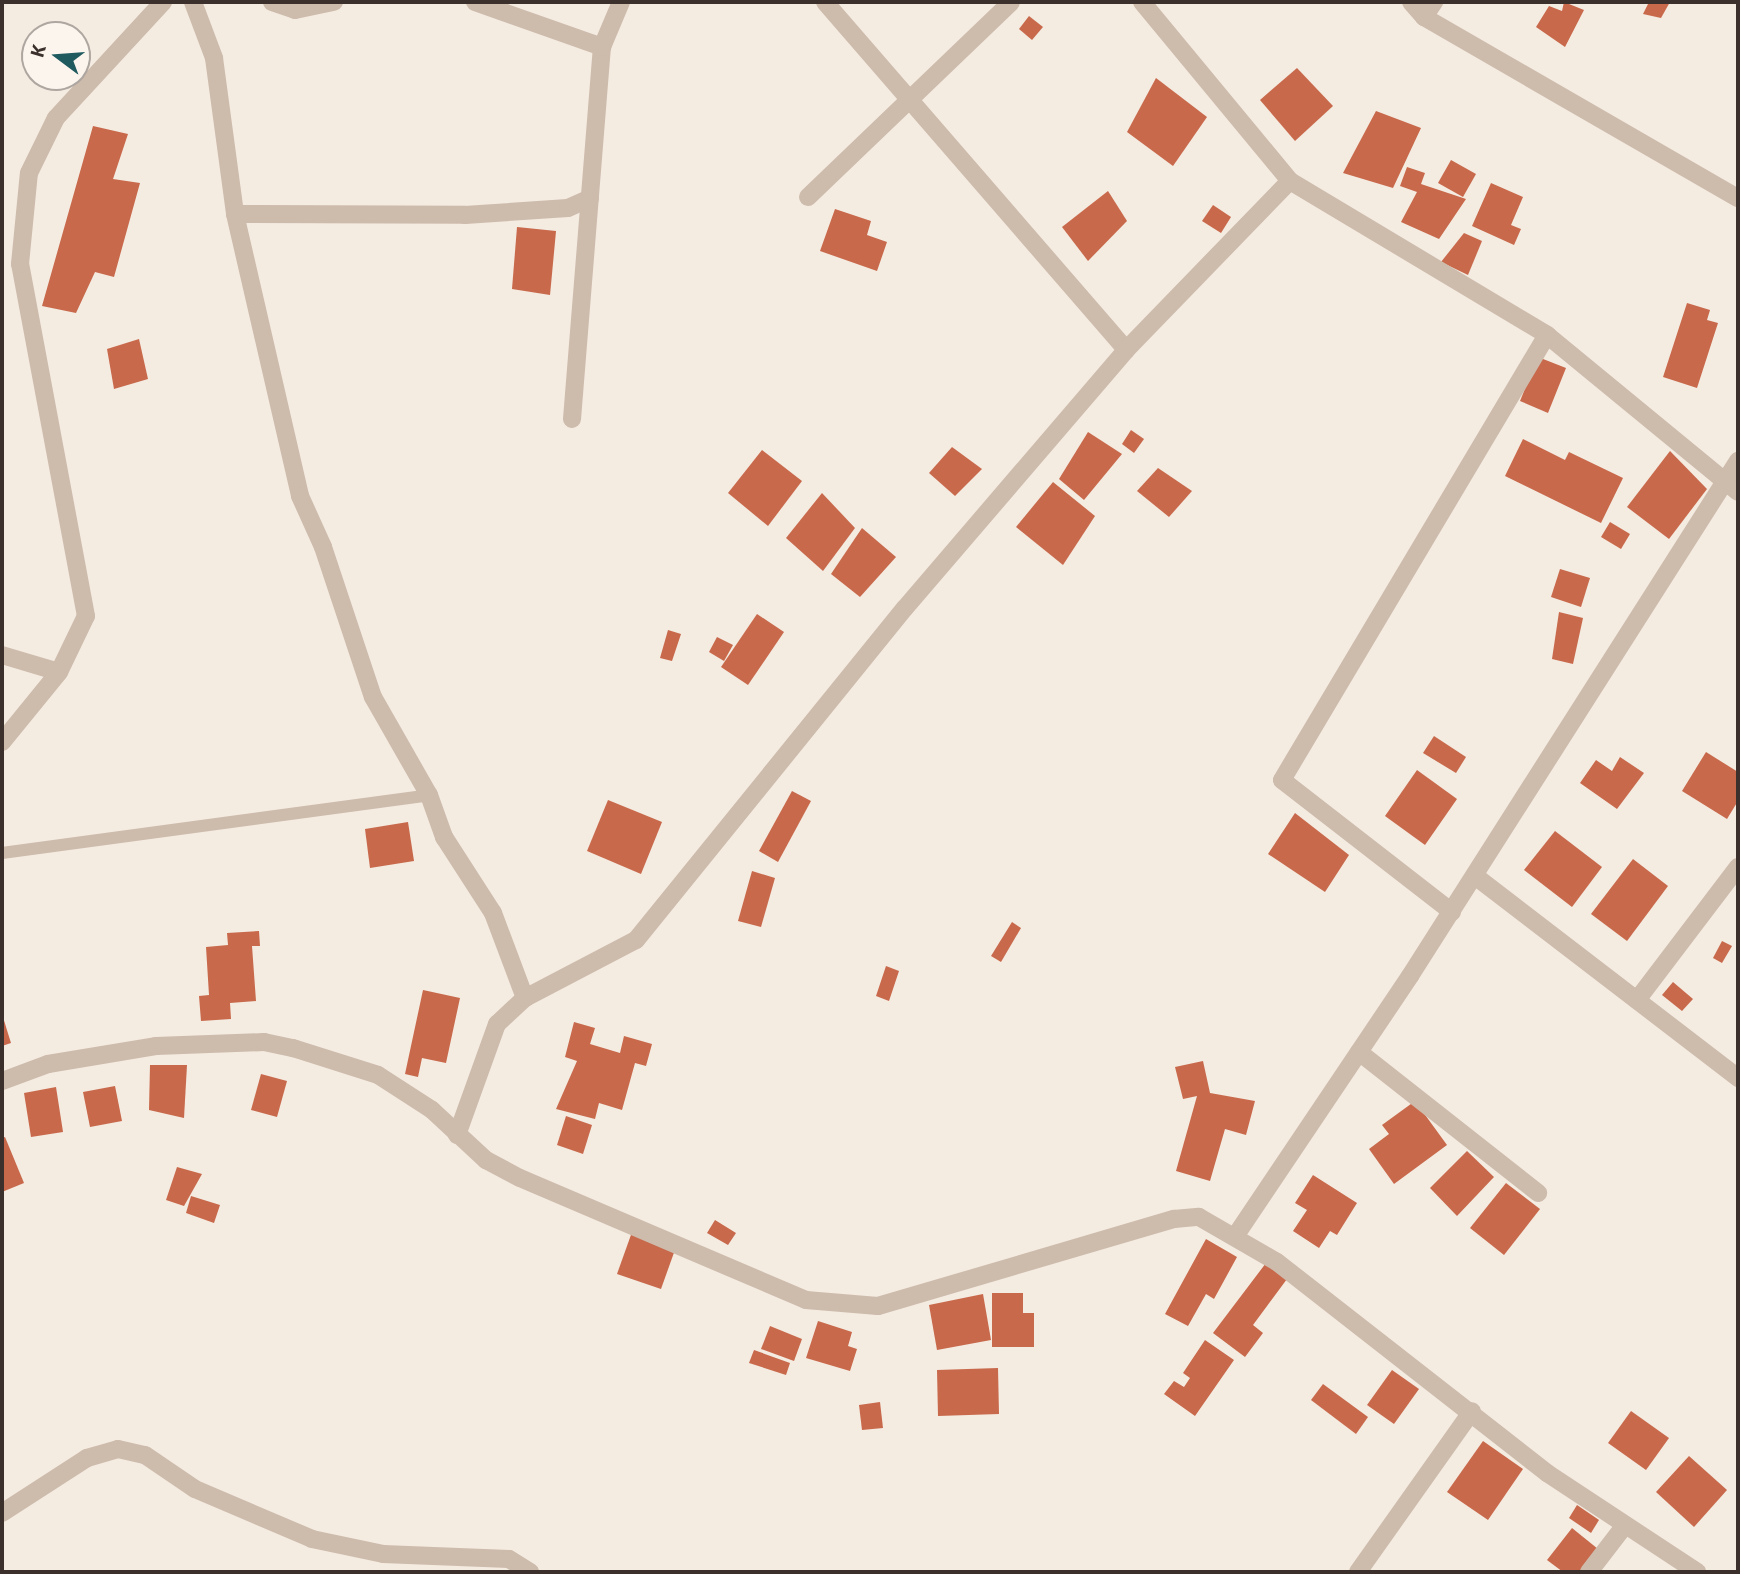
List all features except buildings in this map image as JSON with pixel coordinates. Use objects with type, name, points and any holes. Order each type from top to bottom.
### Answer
[{"type":"street","points":[[2,742],[59,672],[86,616],[20,264],[29,173],[56,118],[163,2]]},
{"type":"street","points":[[193,2],[214,58],[235,214],[300,496],[323,547],[373,697],[429,795],[444,837],[493,913],[525,998]]},
{"type":"street","points":[[272,2],[295,10],[334,2]]},
{"type":"street","points":[[475,2],[602,47]]},
{"type":"street","points":[[572,419],[602,47],[621,2]]},
{"type":"street","points":[[825,2],[1126,350]]},
{"type":"street","points":[[808,197],[1011,2]]},
{"type":"street","points":[[1142,2],[1290,181],[1547,335],[1733,488]]},
{"type":"street","points":[[1410,2],[1424,17],[1738,198]]},
{"type":"street","points":[[1424,17],[1434,2]]},
{"type":"street","points":[[457,1135],[497,1024],[525,998],[636,940],[896,618],[1126,350],[1290,181]]},
{"type":"street","points":[[235,214],[465,215],[568,208],[590,198]]},
{"type":"street","points":[[1452,912],[1282,780],[1547,335]]},
{"type":"street","points":[[1236,1235],[1733,488],[1738,461]]},
{"type":"street","points":[[2,655],[59,672]]},
{"type":"street","points":[[1637,1000],[1738,867]]},
{"type":"street","points":[[1475,876],[1738,1078]]},
{"type":"street","points":[[2,1081],[48,1064],[156,1046],[264,1042],[378,1075],[486,1160],[554,1194],[632,1220],[806,1300],[878,1306],[1174,1219],[1199,1217],[1236,1235],[1625,1525],[1697,1572]]},
{"type":"street","points":[[1359,1052],[1538,1193]]},
{"type":"street","points":[[1359,1572],[1472,1411]]},
{"type":"street","points":[[2,1513],[87,1458],[118,1449],[145,1455],[195,1489],[312,1539],[383,1554],[509,1559],[530,1572]]},
{"type":"street","points":[[1590,1572],[1625,1525]]},
{"type":"lane","points":[[2,853],[429,795]]}]
